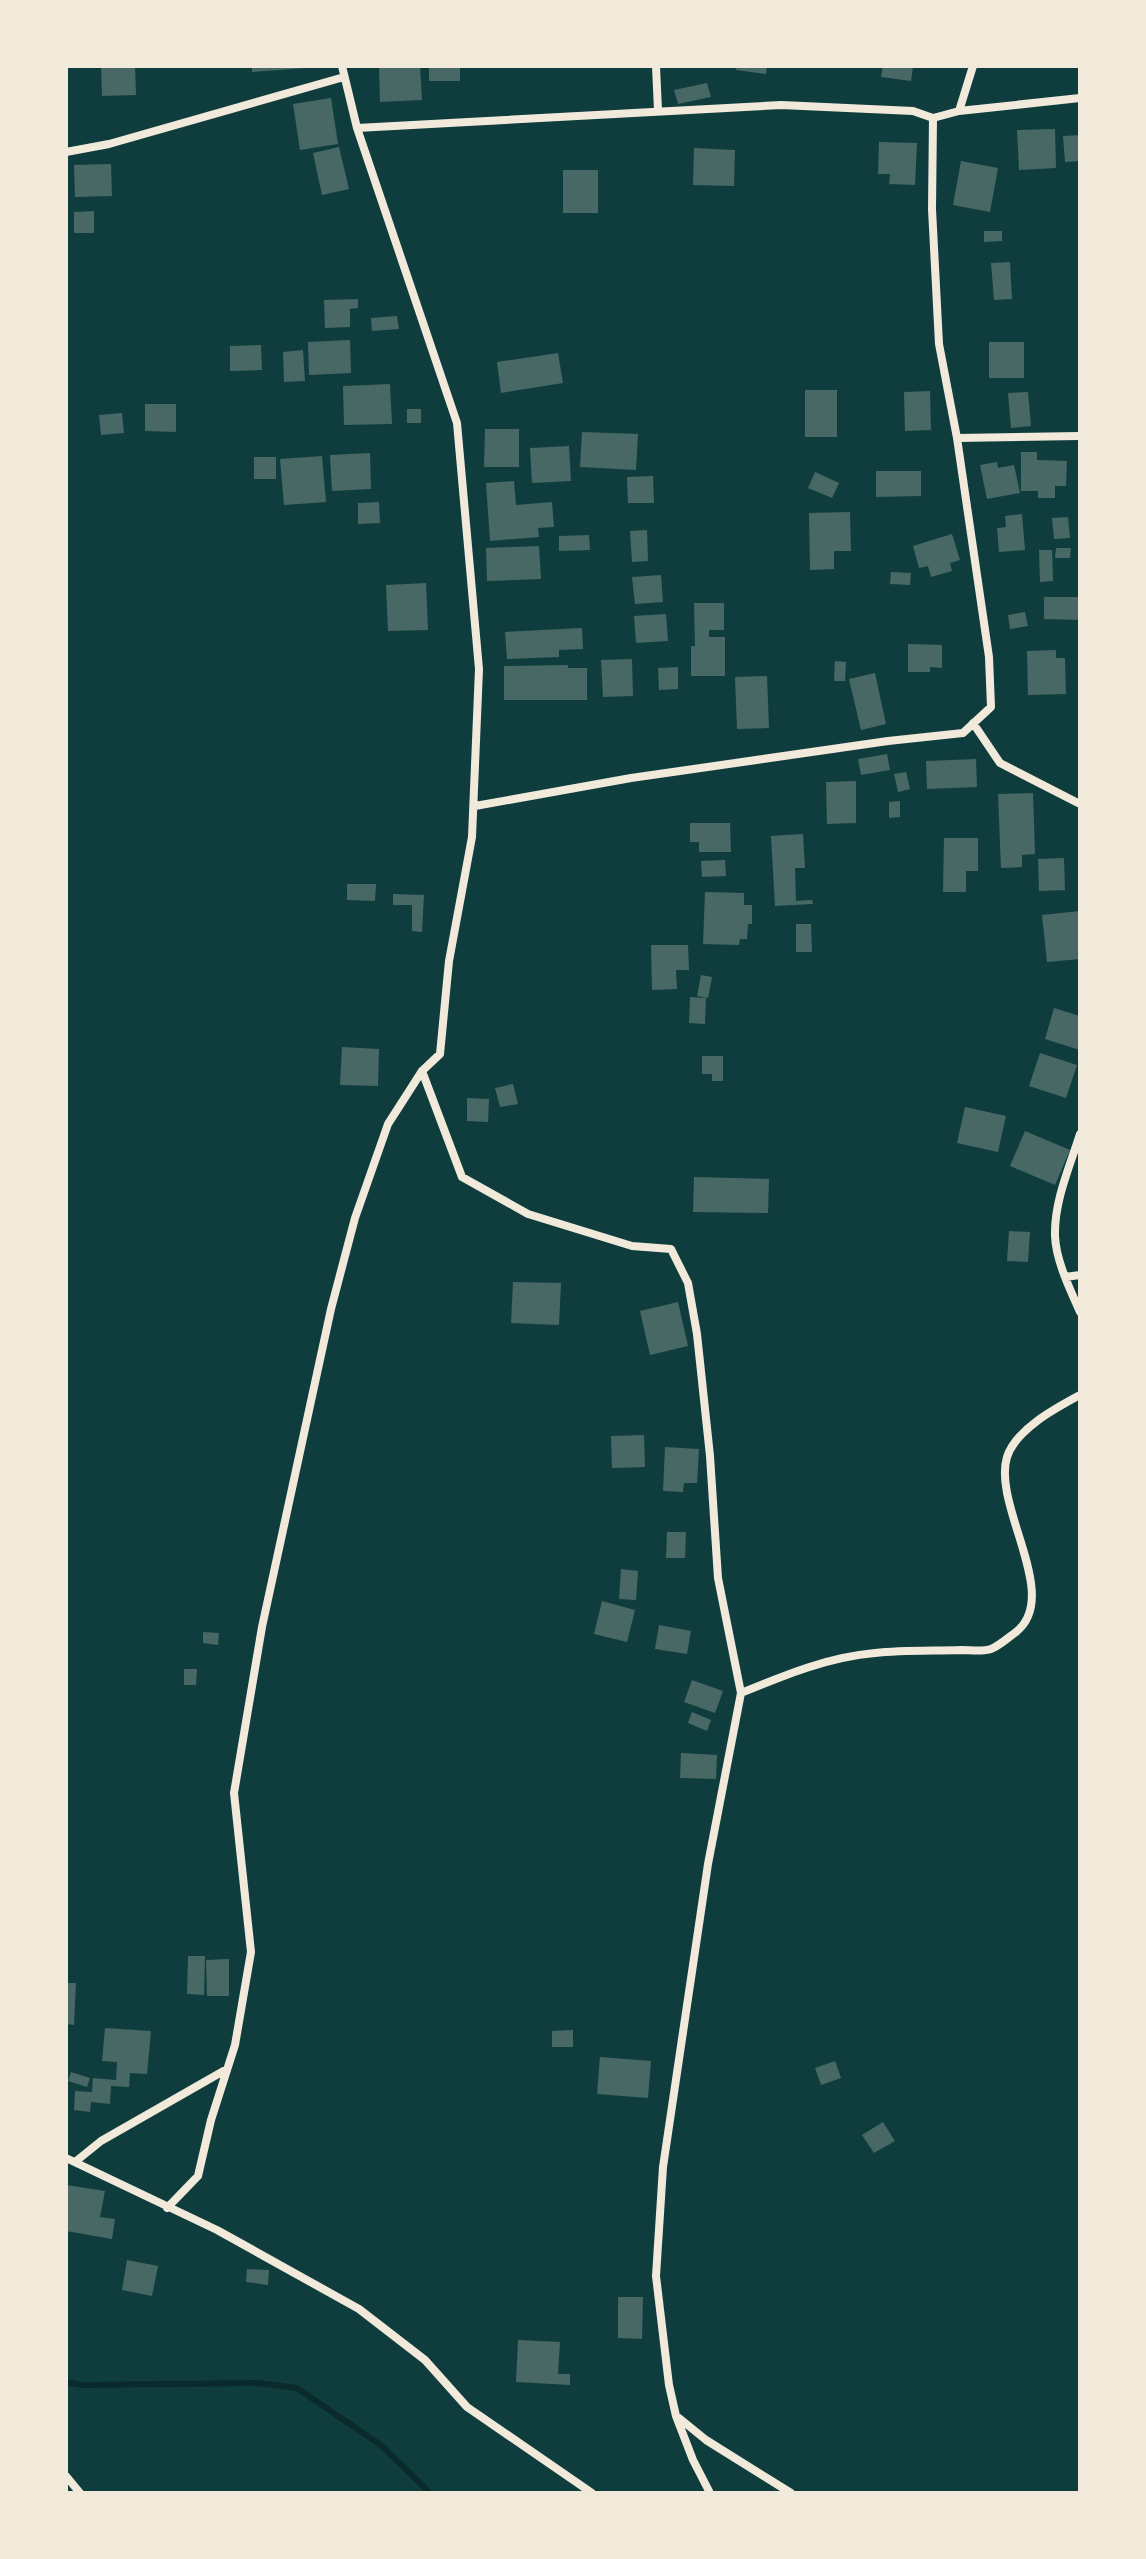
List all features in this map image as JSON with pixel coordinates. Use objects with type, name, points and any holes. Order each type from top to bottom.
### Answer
[{"type":"street","points":[[167,2208],[198,2176],[211,2120],[235,2045],[251,1952],[234,1793],[262,1627],[331,1309],[355,1218],[388,1124],[422,1071],[440,1054],[449,961],[462,900],[475,806],[479,669],[457,423],[357,128],[342,66]]},
{"type":"street","points":[[656,66],[658,111]]},
{"type":"street","points":[[959,111],[973,66]]},
{"type":"street","points":[[66,152],[109,144],[344,77]]},
{"type":"street","points":[[357,128],[781,105],[913,111],[933,118],[959,111],[1080,98]]},
{"type":"street","points":[[475,806],[631,778],[963,733],[991,707],[989,657],[957,438],[939,344],[932,209],[933,118]]},
{"type":"street","points":[[957,438],[1080,436]]},
{"type":"street","points":[[973,723],[1000,763],[1080,804]]},
{"type":"street","points":[[422,1071],[462,1177],[528,1214],[632,1246],[671,1249],[688,1283],[697,1334],[710,1456],[718,1578],[741,1693],[708,1864],[663,2167],[656,2276],[669,2385],[676,2416],[710,2493]]},
{"type":"street","points":[[1080,1134],[1059,1204],[1055,1237],[1065,1277],[1080,1312]]},
{"type":"street","points":[[1065,1277],[1080,1275]]},
{"type":"street","points":[[741,1693],[805,1667],[874,1653],[991,1650],[1020,1629],[1029,1613],[1034,1590],[1006,1484],[1007,1458],[1019,1436],[1080,1395]]},
{"type":"street","points":[[70,2160],[228,2069]]},
{"type":"street","points":[[70,2160],[217,2230],[359,2309],[425,2360],[467,2407],[592,2493]]},
{"type":"street","points":[[676,2416],[706,2440],[791,2493]]},
{"type":"street","points":[[66,2476],[80,2493]]},
{"type":"building","points":[[101,66],[135,66],[136,95],[102,96]]},
{"type":"building","points":[[252,66],[307,66],[307,68],[252,72]]},
{"type":"building","points":[[379,66],[420,66],[422,100],[380,102]]},
{"type":"building","points":[[429,66],[460,66],[460,81],[429,81]]},
{"type":"building","points":[[737,66],[767,66],[766,74],[736,70]]},
{"type":"building","points":[[883,66],[913,66],[911,81],[881,77]]},
{"type":"building","points":[[707,83],[711,97],[678,104],[674,90]]},
{"type":"building","points":[[331,98],[338,144],[300,150],[293,104]]},
{"type":"building","points":[[1055,129],[1056,168],[1019,170],[1017,130]]},
{"type":"building","points":[[1080,135],[1080,161],[1065,162],[1063,136]]},
{"type":"building","points":[[879,142],[917,143],[915,185],[889,184],[890,174],[878,174]]},
{"type":"building","points":[[339,147],[349,189],[322,195],[313,153]]},
{"type":"building","points":[[694,148],[735,150],[734,186],[693,185]]},
{"type":"building","points":[[961,161],[998,168],[990,212],[953,205]]},
{"type":"building","points":[[111,164],[112,196],[75,197],[74,165]]},
{"type":"building","points":[[563,170],[598,170],[598,213],[563,213]]},
{"type":"building","points":[[94,211],[94,233],[74,233],[74,212]]},
{"type":"building","points":[[984,231],[1002,231],[1002,241],[984,242]]},
{"type":"building","points":[[1010,262],[1012,299],[994,300],[991,263]]},
{"type":"building","points":[[358,299],[358,308],[350,309],[350,327],[325,328],[324,300]]},
{"type":"building","points":[[397,316],[399,329],[372,331],[371,318]]},
{"type":"building","points":[[350,340],[351,373],[309,375],[308,342]]},
{"type":"building","points":[[989,342],[1024,342],[1024,378],[989,378]]},
{"type":"building","points":[[261,345],[262,370],[230,371],[230,346]]},
{"type":"building","points":[[303,350],[305,381],[284,382],[283,352]]},
{"type":"building","points":[[558,353],[563,383],[501,393],[497,362]]},
{"type":"building","points":[[390,384],[392,424],[344,425],[343,386]]},
{"type":"building","points":[[805,390],[837,390],[837,437],[805,437]]},
{"type":"building","points":[[930,391],[931,430],[905,431],[904,392]]},
{"type":"building","points":[[1028,392],[1031,426],[1011,428],[1008,393]]},
{"type":"building","points":[[145,404],[176,404],[176,432],[145,431]]},
{"type":"building","points":[[407,409],[421,409],[421,423],[407,423]]},
{"type":"building","points":[[122,413],[124,433],[101,435],[99,415]]},
{"type":"building","points":[[485,429],[519,429],[519,467],[484,467]]},
{"type":"building","points":[[582,432],[638,434],[636,470],[580,467]]},
{"type":"building","points":[[569,446],[571,481],[532,483],[530,448]]},
{"type":"building","points":[[1021,452],[1037,452],[1037,460],[1067,461],[1066,486],[1055,486],[1055,498],[1038,498],[1038,491],[1021,491]]},
{"type":"building","points":[[370,453],[371,489],[332,491],[330,455]]},
{"type":"building","points":[[322,456],[326,502],[284,505],[280,459]]},
{"type":"building","points":[[254,457],[276,457],[276,479],[254,479]]},
{"type":"building","points":[[997,462],[998,468],[1014,465],[1020,493],[987,499],[980,465]]},
{"type":"building","points":[[876,471],[921,471],[921,496],[876,497]]},
{"type":"building","points":[[815,472],[839,483],[832,498],[808,488]]},
{"type":"building","points":[[653,476],[654,503],[628,503],[627,477]]},
{"type":"building","points":[[514,481],[516,505],[552,502],[554,527],[538,528],[539,537],[490,541],[486,483]]},
{"type":"building","points":[[379,502],[380,523],[358,524],[358,503]]},
{"type":"building","points":[[850,512],[851,551],[834,551],[834,569],[810,570],[809,513]]},
{"type":"building","points":[[1022,514],[1025,550],[999,552],[997,528],[1006,527],[1005,516]]},
{"type":"building","points":[[1068,517],[1070,538],[1054,539],[1052,518]]},
{"type":"building","points":[[647,530],[648,561],[632,562],[630,531]]},
{"type":"building","points":[[952,534],[960,560],[950,563],[952,571],[931,577],[928,566],[919,568],[913,546]]},
{"type":"building","points":[[589,535],[590,550],[559,551],[559,536]]},
{"type":"building","points":[[539,546],[541,579],[487,581],[486,548]]},
{"type":"building","points":[[1056,548],[1071,548],[1070,558],[1055,558]]},
{"type":"building","points":[[1039,550],[1052,550],[1053,581],[1040,582]]},
{"type":"building","points":[[891,572],[911,573],[910,585],[890,584]]},
{"type":"building","points":[[661,575],[663,602],[635,604],[632,577]]},
{"type":"building","points":[[426,583],[428,630],[388,631],[386,585]]},
{"type":"building","points":[[1044,597],[1080,597],[1080,620],[1044,619]]},
{"type":"building","points":[[694,603],[724,603],[724,630],[709,630],[709,637],[725,637],[725,676],[691,676],[691,646],[695,646]]},
{"type":"building","points":[[1025,612],[1028,626],[1010,629],[1008,615]]},
{"type":"building","points":[[666,614],[668,641],[636,643],[634,616]]},
{"type":"building","points":[[582,628],[583,649],[559,650],[559,657],[507,659],[505,632]]},
{"type":"building","points":[[908,644],[942,645],[942,668],[930,667],[930,672],[908,672]]},
{"type":"building","points":[[1056,650],[1056,658],[1065,658],[1066,694],[1028,695],[1027,651]]},
{"type":"building","points":[[632,659],[633,696],[603,697],[601,660]]},
{"type":"building","points":[[835,661],[846,662],[845,681],[834,681]]},
{"type":"building","points":[[568,665],[568,668],[587,668],[587,700],[504,700],[504,666]]},
{"type":"building","points":[[678,667],[678,689],[659,690],[658,668]]},
{"type":"building","points":[[875,673],[886,724],[861,730],[849,679]]},
{"type":"building","points":[[767,676],[769,728],[737,729],[735,677]]},
{"type":"building","points":[[887,754],[890,770],[861,775],[858,759]]},
{"type":"building","points":[[976,759],[977,787],[927,789],[926,761]]},
{"type":"building","points":[[906,772],[910,789],[898,792],[894,774]]},
{"type":"building","points":[[856,781],[856,823],[827,824],[826,782]]},
{"type":"building","points":[[1033,793],[1035,854],[1022,855],[1022,867],[1001,868],[998,794]]},
{"type":"building","points":[[900,801],[900,817],[889,818],[889,802]]},
{"type":"building","points":[[690,823],[730,823],[731,852],[699,852],[699,842],[690,842]]},
{"type":"building","points":[[803,834],[805,868],[795,868],[796,901],[812,900],[813,904],[775,906],[771,836]]},
{"type":"building","points":[[944,838],[978,838],[978,871],[966,871],[966,892],[943,892]]},
{"type":"building","points":[[1064,858],[1065,890],[1039,891],[1038,859]]},
{"type":"building","points":[[725,860],[726,876],[702,877],[701,861]]},
{"type":"building","points":[[347,884],[376,884],[375,901],[347,900]]},
{"type":"building","points":[[705,892],[744,893],[744,905],[752,905],[752,924],[748,924],[747,939],[740,939],[739,945],[703,944]]},
{"type":"building","points":[[393,894],[424,895],[422,932],[412,931],[412,905],[393,905]]},
{"type":"building","points":[[1080,911],[1080,959],[1047,962],[1042,915]]},
{"type":"building","points":[[796,924],[811,924],[812,952],[796,952]]},
{"type":"building","points":[[651,945],[688,945],[689,970],[676,970],[677,989],[652,990]]},
{"type":"building","points":[[701,975],[712,977],[708,998],[697,996]]},
{"type":"building","points":[[690,997],[706,998],[705,1024],[689,1023]]},
{"type":"building","points":[[1054,1008],[1080,1016],[1080,1050],[1045,1039]]},
{"type":"building","points":[[342,1047],[379,1049],[378,1086],[340,1085]]},
{"type":"building","points":[[1040,1053],[1077,1065],[1066,1098],[1029,1086]]},
{"type":"building","points":[[702,1056],[723,1056],[723,1081],[712,1081],[712,1074],[702,1074]]},
{"type":"building","points":[[513,1084],[518,1104],[500,1107],[495,1088]]},
{"type":"building","points":[[467,1098],[489,1099],[488,1122],[467,1121]]},
{"type":"building","points":[[965,1107],[1006,1116],[998,1152],[957,1143]]},
{"type":"building","points":[[1025,1131],[1070,1150],[1055,1185],[1010,1166]]},
{"type":"building","points":[[694,1177],[769,1179],[768,1213],[693,1212]]},
{"type":"building","points":[[1009,1231],[1030,1232],[1028,1262],[1007,1261]]},
{"type":"building","points":[[513,1282],[561,1283],[559,1325],[511,1323]]},
{"type":"building","points":[[678,1302],[688,1346],[650,1355],[640,1311]]},
{"type":"building","points":[[644,1435],[645,1467],[612,1468],[611,1436]]},
{"type":"building","points":[[665,1447],[699,1449],[697,1483],[684,1483],[683,1492],[663,1491]]},
{"type":"building","points":[[667,1532],[686,1532],[685,1558],[666,1558]]},
{"type":"building","points":[[621,1569],[638,1571],[636,1600],[619,1599]]},
{"type":"building","points":[[602,1601],[635,1610],[627,1642],[594,1634]]},
{"type":"building","points":[[659,1625],[691,1631],[687,1654],[655,1649]]},
{"type":"building","points":[[203,1632],[219,1633],[218,1645],[203,1643]]},
{"type":"building","points":[[184,1669],[197,1669],[196,1685],[184,1685]]},
{"type":"building","points":[[692,1680],[723,1691],[715,1713],[684,1702]]},
{"type":"building","points":[[692,1712],[711,1720],[707,1731],[688,1723]]},
{"type":"building","points":[[681,1753],[717,1755],[716,1779],[680,1778]]},
{"type":"building","points":[[188,1956],[205,1956],[204,1995],[187,1994]]},
{"type":"building","points":[[229,1959],[229,1996],[207,1996],[206,1960]]},
{"type":"building","points":[[66,1983],[76,1983],[74,2025],[66,2024]]},
{"type":"building","points":[[105,2028],[151,2031],[147,2074],[130,2073],[129,2087],[111,2086],[110,2104],[91,2102],[90,2112],[74,2110],[75,2091],[92,2092],[93,2078],[116,2080],[117,2062],[102,2061]]},
{"type":"building","points":[[573,2030],[573,2047],[552,2047],[552,2031]]},
{"type":"building","points":[[600,2057],[651,2061],[648,2098],[597,2094]]},
{"type":"building","points":[[835,2061],[841,2078],[821,2085],[815,2068]]},
{"type":"building","points":[[71,2072],[90,2078],[87,2087],[68,2081]]},
{"type":"building","points":[[883,2122],[895,2141],[874,2153],[862,2135]]},
{"type":"building","points":[[66,2185],[105,2191],[100,2217],[115,2219],[112,2239],[66,2231]]},
{"type":"building","points":[[127,2260],[158,2266],[152,2296],[122,2290]]},
{"type":"building","points":[[247,2269],[269,2270],[268,2285],[246,2282]]},
{"type":"building","points":[[618,2297],[643,2297],[642,2339],[618,2338]]},
{"type":"building","points":[[518,2340],[560,2342],[558,2374],[570,2374],[570,2385],[516,2382]]},
{"type":"waterway","points":[[66,2382],[82,2385],[257,2383],[297,2388],[382,2446],[430,2493]]}]
